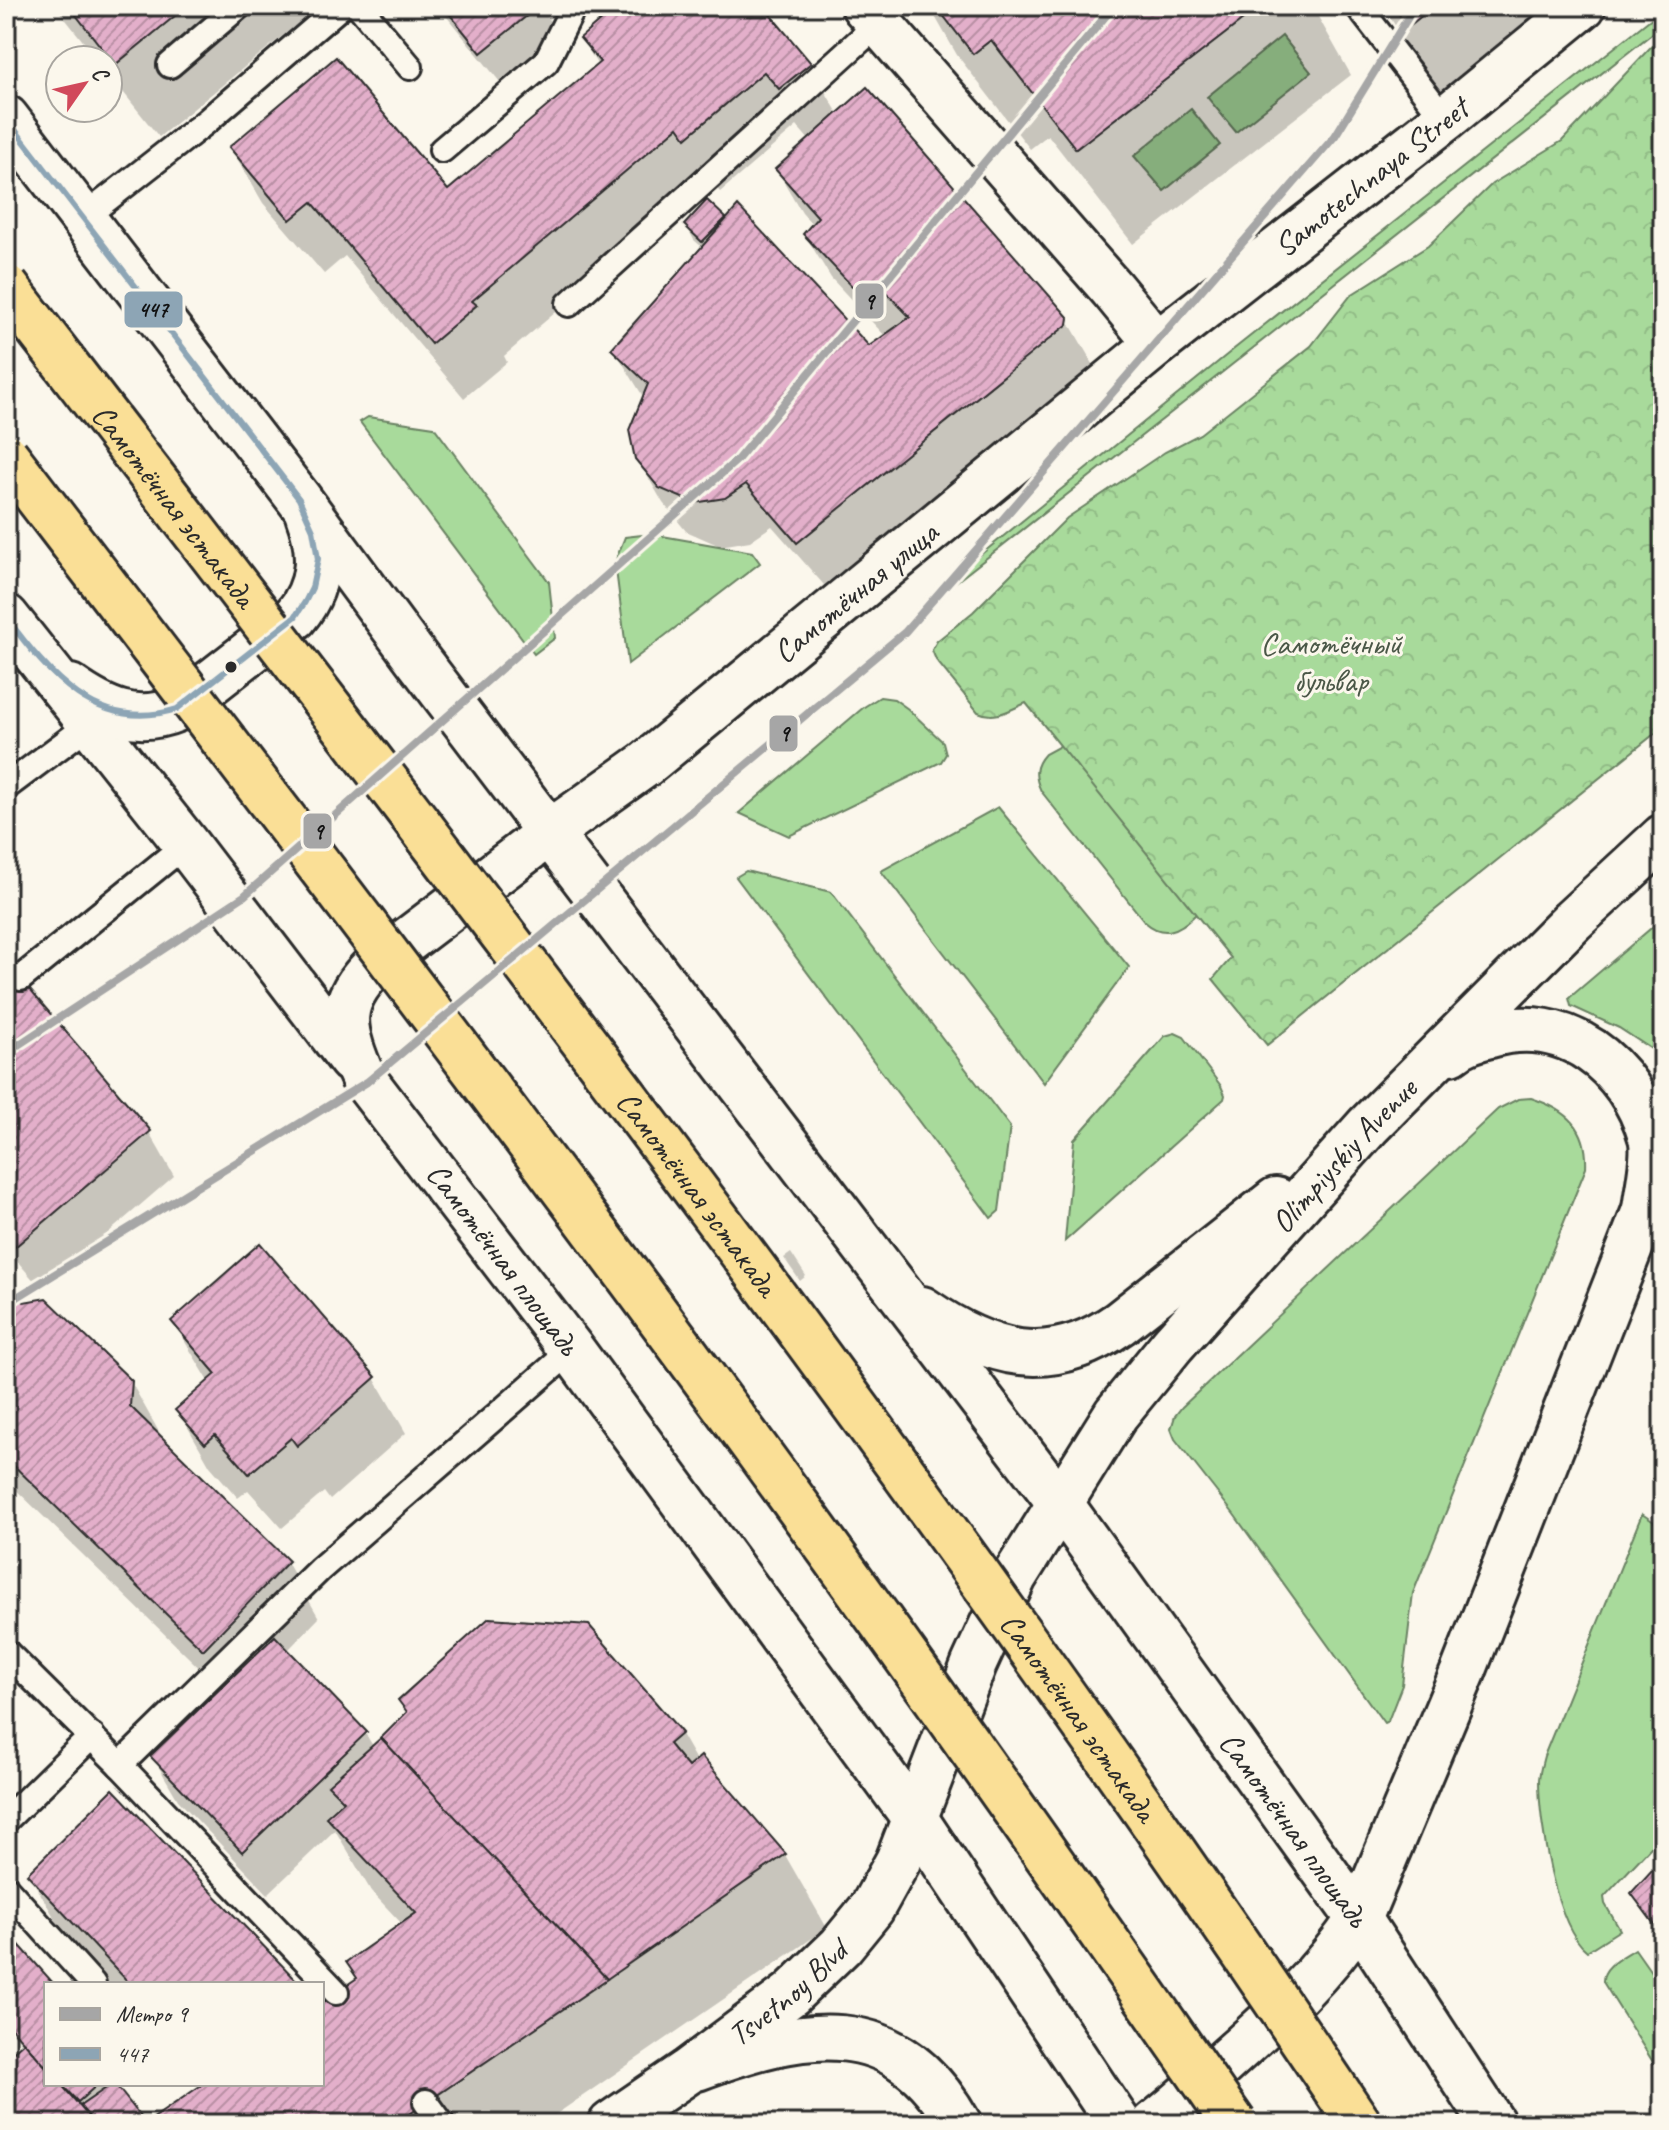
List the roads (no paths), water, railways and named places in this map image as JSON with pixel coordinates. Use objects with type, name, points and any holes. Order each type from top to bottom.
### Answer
[{"type":"main road","name":"Samotechnaya Street","points":[[1157,344],[1445,119],[1583,6]]},
{"type":"main road","points":[[872,14],[1157,344]]},
{"type":"main road","points":[[6,118],[299,499],[549,833]]},
{"type":"main road","name":"Самотёчная эстакада","points":[[6,287],[498,929],[803,1336],[1076,1714],[1359,2124]]},
{"type":"main road","name":"Самотёчная улица","points":[[549,833],[646,764],[1157,344]]},
{"type":"main road","points":[[6,456],[453,1043],[728,1411],[992,1775],[1234,2124]]},
{"type":"main road","points":[[47,670],[84,697],[115,713],[147,717],[177,709],[295,617],[306,603],[314,586],[318,551],[315,533],[299,499]]},
{"type":"main road","points":[[6,617],[186,844],[363,1078]]},
{"type":"main road","name":"Самотёчная площадь","points":[[1119,2124],[916,1820],[572,1350],[363,1078],[345,1029],[345,1013],[356,985],[379,962],[549,833],[1060,1503],[1359,1919],[1306,1985],[1253,2037],[1154,2124]]},
{"type":"main road","name":"Olimpiyskiy Avenue","points":[[1060,1503],[1116,1414],[1368,1126],[1572,921],[1663,837]]},
{"type":"main road","points":[[1421,1075],[1462,1043],[1500,1032],[1534,1028],[1561,1034],[1587,1048],[1613,1071],[1637,1099],[1652,1142],[1654,1195],[1463,1672],[1359,1919],[1493,2124]]},
{"type":"main road","points":[[903,1296],[949,1328],[1000,1349],[1021,1354],[1042,1354],[1080,1346],[1098,1339],[1120,1323],[1368,1126]]},
{"type":"main road","points":[[916,1820],[974,1664],[1014,1577],[1060,1503]]},
{"type":"main road","name":"Tsvetnoy Blvd","points":[[611,2124],[791,1994],[841,1946],[872,1908],[916,1820]]},
{"type":"main road","points":[[687,2072],[739,2053],[798,2038],[838,2037],[875,2045],[906,2061],[935,2086],[959,2124]]},
{"type":"lane","points":[[170,65],[239,6]]},
{"type":"lane","points":[[83,218],[207,121],[341,6]]},
{"type":"lane","points":[[359,6],[410,67]]},
{"type":"lane","points":[[442,150],[546,62],[574,6]]},
{"type":"lane","points":[[1358,6],[1445,119]]},
{"type":"lane","points":[[569,304],[872,14]]},
{"type":"lane","points":[[6,787],[90,724]]},
{"type":"lane","points":[[21,978],[186,844]]},
{"type":"lane","points":[[120,1765],[320,1569],[572,1350]]},
{"type":"lane","points":[[6,1652],[92,1736],[336,1992]]},
{"type":"lane","points":[[6,1820],[92,1736]]},
{"type":"lane","points":[[6,1888],[91,1982]]},
{"type":"lane","points":[[426,2102],[442,2124]]},
{"type":"metro line","name":"9","points":[[6,1053],[244,896],[737,460],[1114,6]]},
{"type":"metro line","name":"9","points":[[6,1304],[367,1082],[905,632],[1335,136],[1415,6]]},
{"type":"park label","name":"Самотёчный бульвар","points":[[1331,662]]}]
